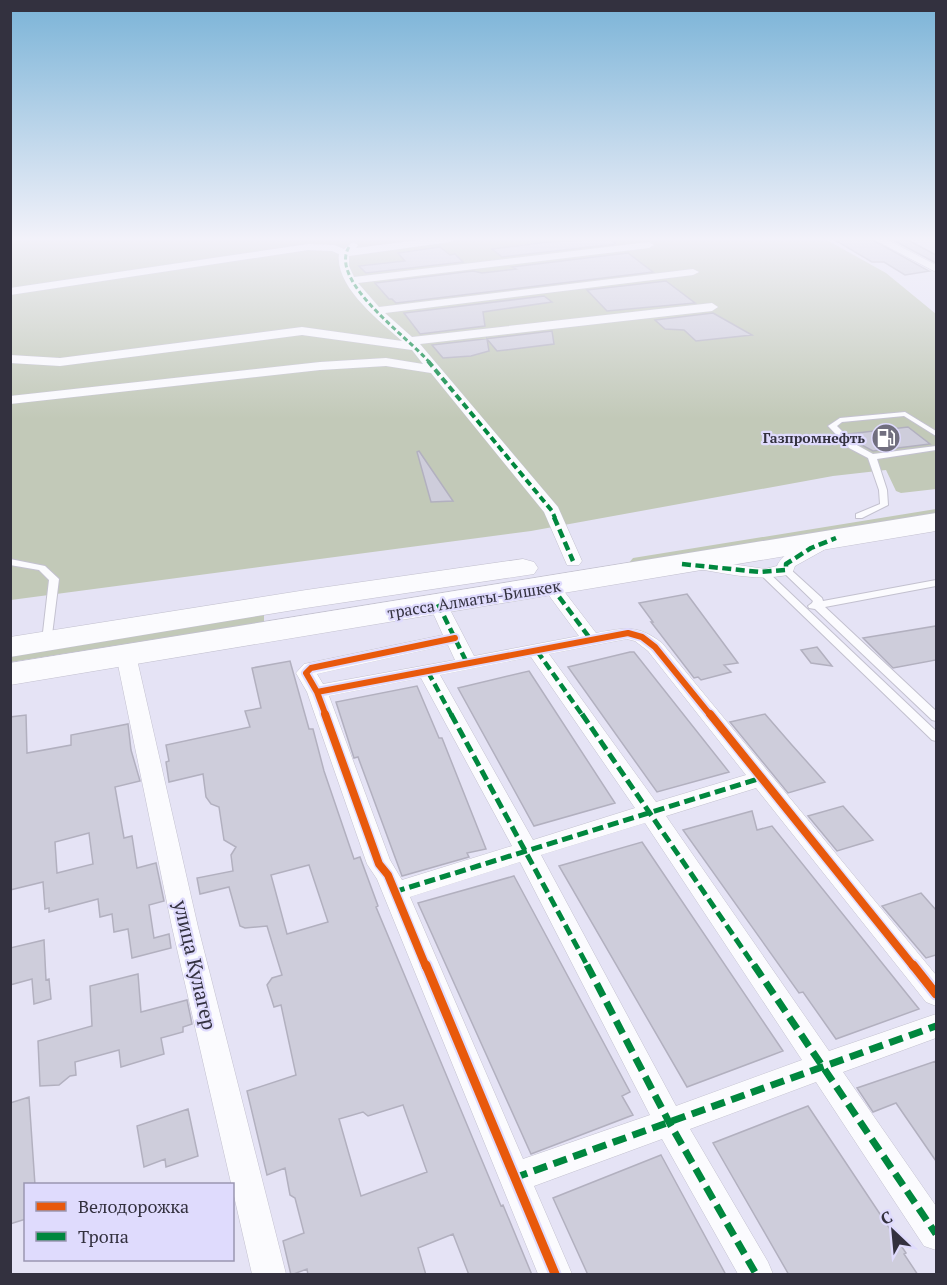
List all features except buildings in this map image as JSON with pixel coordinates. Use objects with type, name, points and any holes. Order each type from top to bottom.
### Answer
[{"type":"highway","name":"трасса Алматы-Бишкек","points":[[10,674],[126,655],[310,612],[573,561],[936,504]]},
{"type":"highway","name":"трасса Алматы-Бишкек","points":[[10,647],[310,612],[438,604],[936,522]]},
{"type":"street","points":[[366,299],[413,344],[436,370],[552,511],[573,561]]},
{"type":"street","points":[[378,312],[386,308],[463,299]]},
{"type":"street","points":[[10,359],[60,362],[302,330],[413,344],[712,307]]},
{"type":"street","points":[[10,400],[320,366],[386,362],[436,370]]},
{"type":"street","points":[[682,564],[706,564],[765,574],[786,570],[786,564],[811,548],[836,538]]},
{"type":"street","points":[[551,586],[592,641]]},
{"type":"street","points":[[438,604],[468,664]]},
{"type":"street","points":[[317,692],[628,633],[642,637],[655,647],[936,994]]},
{"type":"street","points":[[455,638],[311,668],[306,673],[317,692],[379,864],[388,875],[555,1275]]},
{"type":"street","points":[[537,651],[651,813],[936,1234]]},
{"type":"street","name":"улица Кулагер","points":[[126,655],[185,927],[268,1275]]},
{"type":"street","points":[[428,672],[527,851],[670,1124],[756,1275]]},
{"type":"street","points":[[394,892],[760,778]]},
{"type":"street","points":[[514,1178],[670,1124],[822,1064],[936,1026]]},
{"type":"lane","points":[[936,434],[905,414],[840,420],[832,426],[852,446],[872,457],[936,448]]},
{"type":"lane","points":[[859,516],[884,505],[883,490],[872,457]]},
{"type":"lane","points":[[10,562],[42,568],[54,579],[46,641]]},
{"type":"lane","points":[[786,570],[818,600],[817,605]]},
{"type":"lane","points":[[765,574],[936,737]]},
{"type":"lane","points":[[802,608],[936,583]]},
{"type":"lane","points":[[817,605],[936,717]]},
{"type":"green space","points":[[10,299],[918,299],[936,314],[936,489],[901,493],[896,491],[886,470],[833,476],[531,531],[11,600]]},
{"type":"green space","points":[[936,509],[936,514],[628,564],[633,558]]},
{"type":"green space","points":[[264,615],[264,623],[11,662],[11,654]]},
{"type":"marked path","points":[[366,299],[416,347],[552,511],[573,561]]},
{"type":"marked path","points":[[682,564],[760,572],[786,570],[786,564],[811,548],[836,538]]},
{"type":"marked path","points":[[551,586],[592,641]]},
{"type":"marked path","points":[[438,604],[468,665]]},
{"type":"marked path","points":[[537,651],[651,813],[936,1234]]},
{"type":"marked path","points":[[428,672],[527,851],[670,1124],[756,1274]]},
{"type":"marked path","points":[[394,892],[761,778]]},
{"type":"marked path","points":[[514,1178],[936,1026]]},
{"type":"cycle path","points":[[317,692],[628,633],[642,637],[655,647],[936,994]]},
{"type":"cycle path","points":[[455,638],[311,668],[306,673],[317,692],[379,864],[388,875],[555,1274]]},
{"type":"place","name":"Газпромнефть","points":[[886,438]]}]
